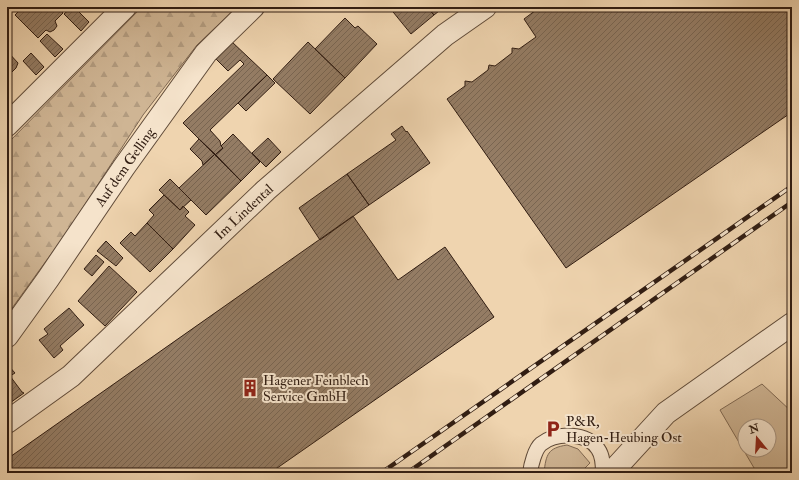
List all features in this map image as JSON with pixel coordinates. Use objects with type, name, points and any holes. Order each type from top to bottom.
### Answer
[{"type":"street","points":[[7,125],[125,7]]},
{"type":"street","name":"Auf dem Gelling","points":[[7,336],[48,280],[124,167],[206,53],[253,7]]},
{"type":"street","name":"Im Lindental","points":[[7,422],[71,376],[266,190],[445,35],[485,7]]},
{"type":"street","points":[[611,473],[666,413],[792,324]]},
{"type":"lane","points":[[530,473],[532,462],[541,444],[557,436],[575,436],[590,440],[599,449],[603,461],[603,473]]},
{"type":"green space","points":[[142,7],[237,7],[197,45],[143,115],[67,232],[7,315],[7,144]]},
{"type":"green space","points":[[762,384],[792,412],[792,473],[757,473],[748,458],[777,458],[777,418],[737,418],[737,439],[720,410]]},
{"type":"green space","points":[[567,445],[578,449],[590,463],[580,473],[544,473],[549,453],[556,448]]},
{"type":"building","points":[[23,7],[58,7],[63,13],[55,21],[57,26],[54,30],[50,32],[46,30],[38,38],[15,15]]},
{"type":"building","points":[[74,7],[89,22],[81,31],[64,14]]},
{"type":"building","points":[[389,7],[427,7],[434,15],[411,34]]},
{"type":"building","points":[[427,7],[444,7],[434,15]]},
{"type":"building","points":[[540,7],[792,7],[792,112],[566,268],[447,99],[465,86],[465,81],[472,82],[488,70],[489,65],[495,66],[512,53],[512,48],[519,49],[536,37],[524,19]]},
{"type":"building","points":[[345,18],[355,28],[358,26],[377,44],[345,78],[315,49]]},
{"type":"building","points":[[47,34],[63,49],[55,57],[40,41]]},
{"type":"building","points":[[231,41],[267,75],[210,130],[220,141],[223,148],[215,155],[183,123],[244,64],[240,60],[228,71],[215,58]]},
{"type":"building","points":[[308,42],[345,78],[310,114],[273,79]]},
{"type":"building","points":[[7,51],[18,63],[12,72],[7,74]]},
{"type":"building","points":[[31,53],[44,67],[36,75],[23,61]]},
{"type":"building","points":[[267,75],[275,83],[246,111],[238,103]]},
{"type":"building","points":[[402,126],[430,163],[369,205],[347,174],[396,140],[391,134]]},
{"type":"building","points":[[233,134],[260,162],[241,181],[215,155],[223,148],[221,146]]},
{"type":"building","points":[[268,138],[281,152],[266,167],[252,153]]},
{"type":"building","points":[[199,139],[215,154],[203,165],[202,161],[190,149]]},
{"type":"building","points":[[215,154],[241,181],[206,215],[179,188]]},
{"type":"building","points":[[347,174],[369,205],[320,240],[299,208]]},
{"type":"building","points":[[170,179],[191,200],[180,210],[159,190]]},
{"type":"building","points":[[164,195],[180,210],[183,206],[189,212],[185,216],[195,225],[173,249],[147,223],[154,215],[149,210]]},
{"type":"building","name":"Hagener Feinblech Service GmbH","points":[[353,216],[398,280],[445,247],[494,317],[270,473],[7,473],[7,459]]},
{"type":"building","points":[[147,223],[173,249],[150,272],[120,243],[131,232],[135,236]]},
{"type":"building","points":[[106,241],[123,258],[116,266],[97,251]]},
{"type":"building","points":[[96,255],[104,262],[92,276],[84,269]]},
{"type":"building","points":[[109,266],[137,292],[105,326],[78,301]]},
{"type":"building","points":[[69,308],[84,325],[60,346],[63,350],[54,358],[39,340],[48,334],[44,329]]},
{"type":"building","points":[[7,364],[15,373],[10,376],[24,393],[7,405]]},
{"type":"railway","points":[[381,473],[792,186]]},
{"type":"railway","points":[[407,473],[792,202]]},
{"type":"place","name":"Hagener Feinblech Service GmbH","points":[[250,388]]},
{"type":"place","name":"P&R, Hagen-Heubing Ost","points":[[553,429]]}]
